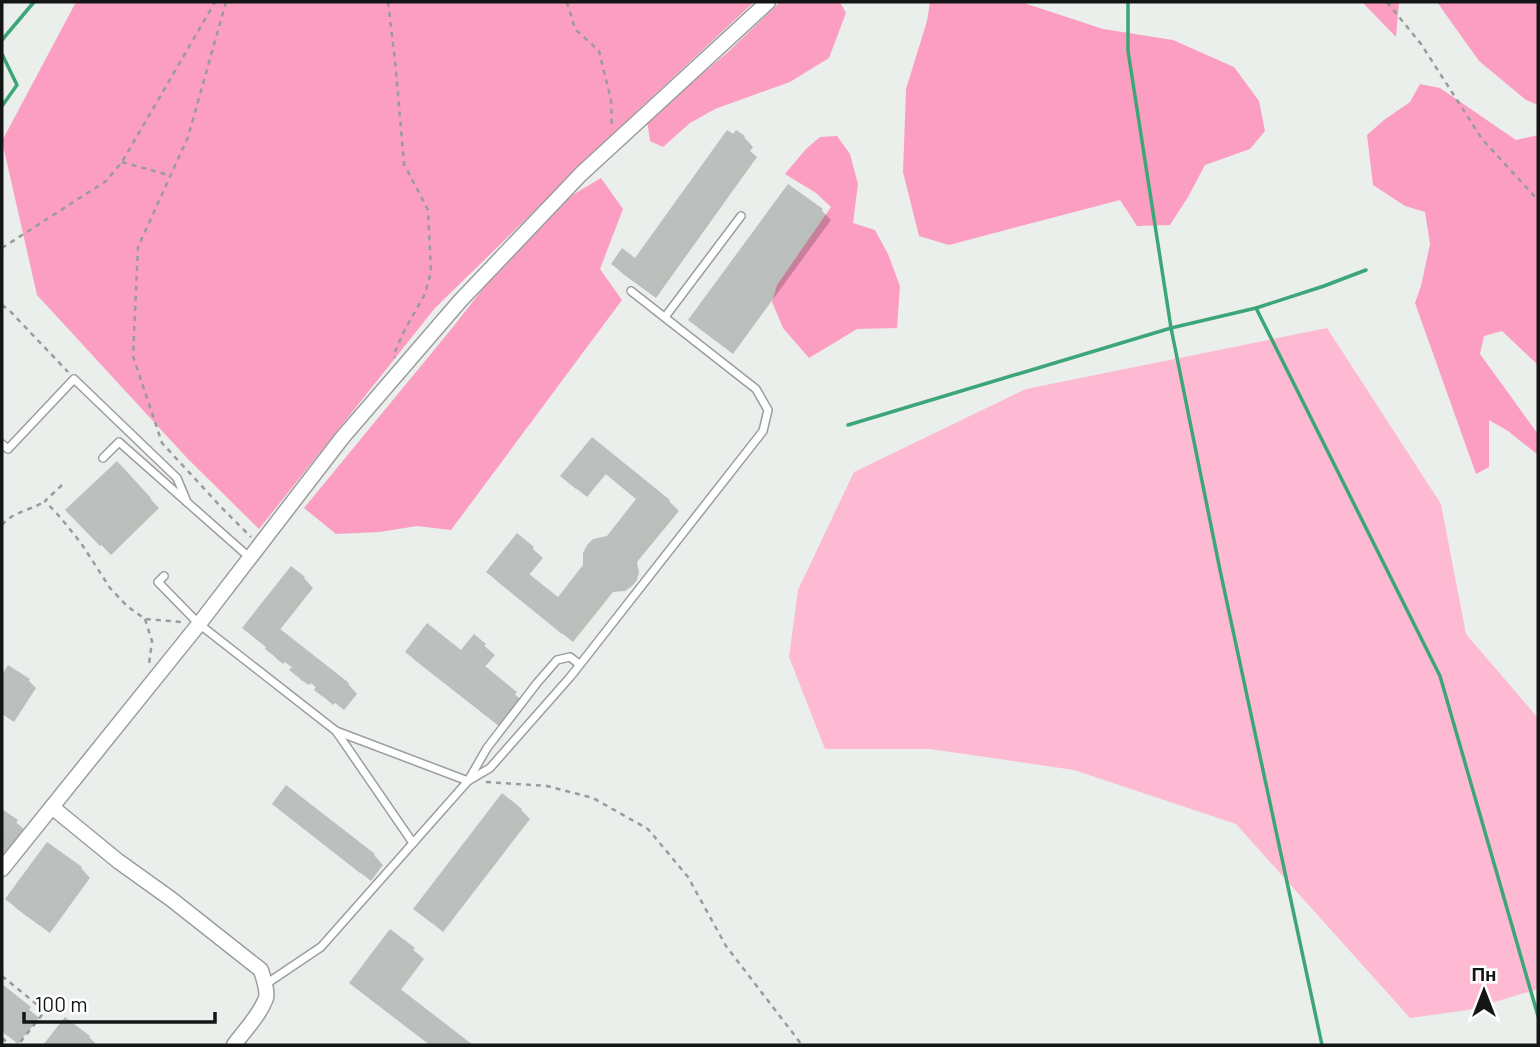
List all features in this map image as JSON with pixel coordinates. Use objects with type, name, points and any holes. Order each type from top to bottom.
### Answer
[{"type":"street","points":[[2,869],[199,624],[342,438],[460,301],[581,174],[768,2]]},
{"type":"street","points":[[52,807],[261,970],[267,996],[234,1045]]},
{"type":"lane","points":[[665,317],[741,216]]},
{"type":"lane","points":[[468,781],[490,768],[579,664],[763,431],[768,410],[756,388],[631,291]]},
{"type":"lane","points":[[2,444],[8,449],[74,379],[177,478],[187,502]]},
{"type":"lane","points":[[103,458],[119,442],[250,557]]},
{"type":"lane","points":[[164,576],[158,582],[199,624],[336,731],[468,781]]},
{"type":"lane","points":[[265,984],[321,947],[468,781],[487,748],[557,660],[570,657],[579,664]]},
{"type":"lane","points":[[336,731],[413,843]]},
{"type":"path","points":[[2,248],[106,181],[122,162],[215,2]]},
{"type":"path","points":[[226,2],[188,137],[138,247],[133,356],[162,443],[259,545]]},
{"type":"path","points":[[388,2],[404,164],[428,210],[431,272],[425,294],[394,354],[398,372]]},
{"type":"path","points":[[567,2],[575,29],[599,51],[611,100],[613,144]]},
{"type":"path","points":[[1387,2],[1421,44],[1482,139],[1538,200]]},
{"type":"path","points":[[122,162],[172,174]]},
{"type":"path","points":[[2,305],[74,379]]},
{"type":"path","points":[[2,525],[21,510],[35,507],[45,501],[62,485]]},
{"type":"path","points":[[45,501],[81,543],[110,588],[127,606],[145,619],[199,624]]},
{"type":"path","points":[[145,619],[152,641],[149,687]]},
{"type":"path","points":[[468,781],[547,786],[593,798],[648,829],[688,877],[726,946],[802,1045]]},
{"type":"path","points":[[2,976],[45,1011],[18,1045]]},
{"type":"path","points":[[2,1038],[10,1045]]},
{"type":"shaded area","points":[[76,2],[754,2],[636,112],[435,308],[259,529],[187,458],[37,295],[2,141]]},
{"type":"shaded area","points":[[780,2],[840,2],[846,13],[829,58],[790,82],[715,109],[690,123],[663,147],[650,141],[647,120],[728,52]]},
{"type":"shaded area","points":[[930,2],[1021,2],[1103,29],[1173,40],[1234,67],[1259,101],[1265,131],[1250,149],[1205,165],[1170,225],[1137,226],[1120,200],[949,245],[919,236],[903,172],[906,89],[927,21]]},
{"type":"shaded area","points":[[1362,2],[1399,2],[1396,37]]},
{"type":"shaded area","points":[[1437,2],[1538,2],[1538,105],[1526,100],[1479,61]]},
{"type":"shaded area","points":[[1420,84],[1440,88],[1516,140],[1538,135],[1538,365],[1502,331],[1484,336],[1480,354],[1538,434],[1538,455],[1489,420],[1489,467],[1476,474],[1415,303],[1430,244],[1425,212],[1405,206],[1373,185],[1367,135],[1410,102]]},
{"type":"shaded area","points":[[837,136],[850,154],[858,184],[853,223],[875,230],[900,286],[897,328],[857,329],[809,358],[783,328],[772,302],[777,285],[831,207],[816,193],[785,174],[820,137]]},
{"type":"shaded area","points":[[601,178],[623,209],[600,269],[622,300],[451,530],[417,526],[380,532],[336,534],[304,508],[506,259],[559,203]]},
{"type":"shaded area","points":[[1327,328],[1441,504],[1466,634],[1538,718],[1538,989],[1468,1010],[1410,1018],[1236,824],[1074,770],[930,749],[825,749],[789,657],[798,590],[854,472],[1026,389]]},
{"type":"building","points":[[727,130],[733,134],[736,130],[745,136],[741,141],[749,147],[645,289],[611,264],[622,248],[635,258]]},
{"type":"building","points":[[788,184],[823,209],[723,346],[688,320]]},
{"type":"building","points":[[592,437],[670,500],[628,552],[630,561],[622,577],[615,582],[603,583],[562,634],[486,572],[517,533],[534,547],[519,566],[558,597],[583,565],[583,553],[587,545],[593,539],[607,536],[636,499],[595,465],[576,489],[560,476]]},
{"type":"building","points":[[117,461],[151,498],[100,546],[65,510]]},
{"type":"building","points":[[291,566],[305,577],[270,621],[349,683],[334,702],[314,690],[316,687],[300,675],[298,677],[289,670],[292,667],[265,649],[266,647],[242,628]]},
{"type":"building","points":[[427,623],[461,650],[474,634],[486,644],[475,658],[517,692],[493,721],[405,652]]},
{"type":"building","points":[[8,665],[30,679],[7,716],[2,713],[2,675]]},
{"type":"building","points":[[286,785],[375,854],[360,873],[272,804]]},
{"type":"building","points":[[502,793],[522,809],[433,924],[413,909]]},
{"type":"building","points":[[2,809],[18,820],[2,843]]},
{"type":"building","points":[[47,842],[82,867],[39,925],[5,899]]},
{"type":"building","points":[[390,929],[415,948],[390,981],[473,1045],[430,1045],[349,983]]},
{"type":"building","points":[[2,984],[31,1007],[7,1036],[2,1031]]},
{"type":"building","points":[[65,1017],[90,1036],[83,1045],[43,1045]]},
{"type":"waterway","points":[[2,40],[34,2]]},
{"type":"waterway","points":[[1128,2],[1128,51],[1171,328],[1322,1045]]},
{"type":"waterway","points":[[2,54],[17,85],[2,106]]},
{"type":"waterway","points":[[848,425],[1171,328],[1256,308],[1366,270]]},
{"type":"waterway","points":[[1256,308],[1440,676],[1538,1016]]}]
